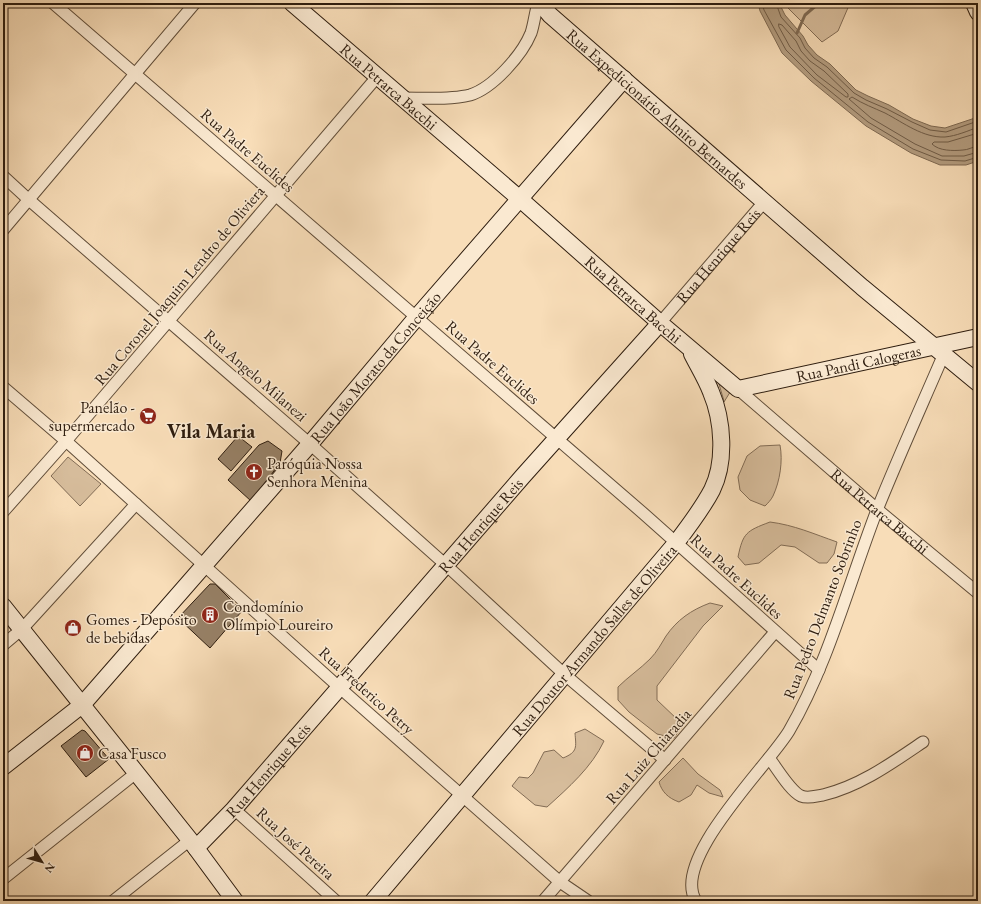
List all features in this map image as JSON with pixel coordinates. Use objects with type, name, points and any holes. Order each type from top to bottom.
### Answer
[{"type":"street","name":"Rua Padre Euclides","points":[[53,3],[557,439],[819,670]]},
{"type":"street","points":[[3,230],[195,3]]},
{"type":"street","name":"Rua Petrarca Bacchi","points":[[292,3],[520,198],[660,323],[878,510],[978,592]]},
{"type":"street","points":[[402,98],[470,95],[492,83],[520,54],[531,32],[539,3]]},
{"type":"street","name":"Rua Expedicionário Almiro Bernardes","points":[[539,3],[550,16],[862,287],[978,383]]},
{"type":"street","points":[[974,3],[978,12]]},
{"type":"street","name":"Rua Coronel Joaquim Lendro de Oliviera","points":[[3,512],[66,441],[377,77]]},
{"type":"street","name":"Rua João Morato da Conceição","points":[[3,768],[82,705],[310,444],[416,318],[624,79]]},
{"type":"street","name":"Rua Angelo Milanezi","points":[[3,176],[310,444],[447,566],[564,674],[665,760]]},
{"type":"street","name":"Rua Henrique Reis","points":[[113,901],[193,844],[234,809],[660,323],[764,202]]},
{"type":"street","name":"Rua Pandi Calogeras","points":[[738,389],[938,351],[978,337]]},
{"type":"street","name":"Rua Doutor Armando Salles de Oliveira","points":[[373,901],[676,543],[698,514],[713,488],[720,462],[721,436],[718,412],[711,392],[688,347]]},
{"type":"street","name":"Rua Pedro Delmanto Sobrinho","points":[[696,901],[690,889],[693,870],[708,838],[730,806],[783,740],[801,710],[819,670],[938,351]]},
{"type":"street","name":"Rua Frederico Petry","points":[[3,387],[205,565],[461,796],[560,882],[588,901]]},
{"type":"street","points":[[3,645],[22,629],[136,504]]},
{"type":"street","points":[[3,606],[193,844],[235,901]]},
{"type":"street","name":"Rua Luiz Chiaradia","points":[[543,901],[775,632]]},
{"type":"street","points":[[769,758],[794,790],[802,796],[811,797],[832,792],[858,782],[888,766],[923,742]]},
{"type":"street","points":[[3,879],[136,772]]},
{"type":"street","name":"Rua José Pereira","points":[[234,809],[336,901]]},
{"type":"shaded area","points":[[792,3],[850,3],[838,31],[822,42],[788,8]]},
{"type":"shaded area","points":[[716,374],[732,389],[724,402],[724,401]]},
{"type":"shaded area","points":[[780,445],[781,464],[779,477],[773,496],[765,506],[750,500],[740,490],[738,477],[747,456],[760,446]]},
{"type":"shaded area","points":[[68,457],[101,484],[80,506],[51,476]]},
{"type":"shaded area","points":[[770,522],[796,528],[837,542],[834,554],[827,563],[819,563],[795,547],[781,545],[759,563],[745,565],[738,557],[744,538],[751,531]]},
{"type":"shaded area","points":[[710,603],[723,606],[703,626],[657,686],[657,700],[678,720],[681,728],[674,738],[657,734],[629,712],[618,700],[618,687],[646,663],[657,651],[670,630],[680,620],[691,612]]},
{"type":"shaded area","points":[[585,729],[604,741],[593,760],[571,785],[547,807],[535,805],[512,786],[519,777],[528,778],[533,773],[544,752],[554,750],[563,758],[571,754],[576,745],[575,733]]},
{"type":"shaded area","points":[[683,758],[698,774],[720,790],[723,797],[709,793],[697,785],[691,795],[679,802],[666,794],[659,782]]},
{"type":"water","points":[[758,3],[779,3],[785,15],[803,36],[808,45],[856,90],[889,105],[913,119],[931,126],[945,128],[978,117],[978,161],[966,165],[940,165],[911,153],[866,126],[811,81],[782,53],[760,11]]},
{"type":"building","points":[[238,436],[252,447],[231,471],[218,459]]},
{"type":"building","name":"Paróquia Nossa Senhora Menina","points":[[268,441],[282,451],[280,463],[251,501],[228,480],[259,445]]},
{"type":"building","name":"Condomínio Olímpio Loureiro","points":[[210,584],[215,584],[242,611],[210,648],[178,618]]},
{"type":"building","name":"Casa Fusco","points":[[82,730],[85,731],[109,759],[86,777],[61,746]]},
{"type":"waterway","points":[[797,33],[805,15],[819,3]]},
{"type":"place","name":"Panelão - supermercado","points":[[148,416]]},
{"type":"place","name":"Paróquia Nossa Senhora Menina","points":[[254,472]]},
{"type":"place","name":"Condomínio Olímpio Loureiro","points":[[210,615]]},
{"type":"place","name":"Gomes - Depósito de bebidas","points":[[73,628]]},
{"type":"place","name":"Casa Fusco","points":[[85,753]]},
{"type":"district","name":"Vila Maria","points":[[211,431]]}]
